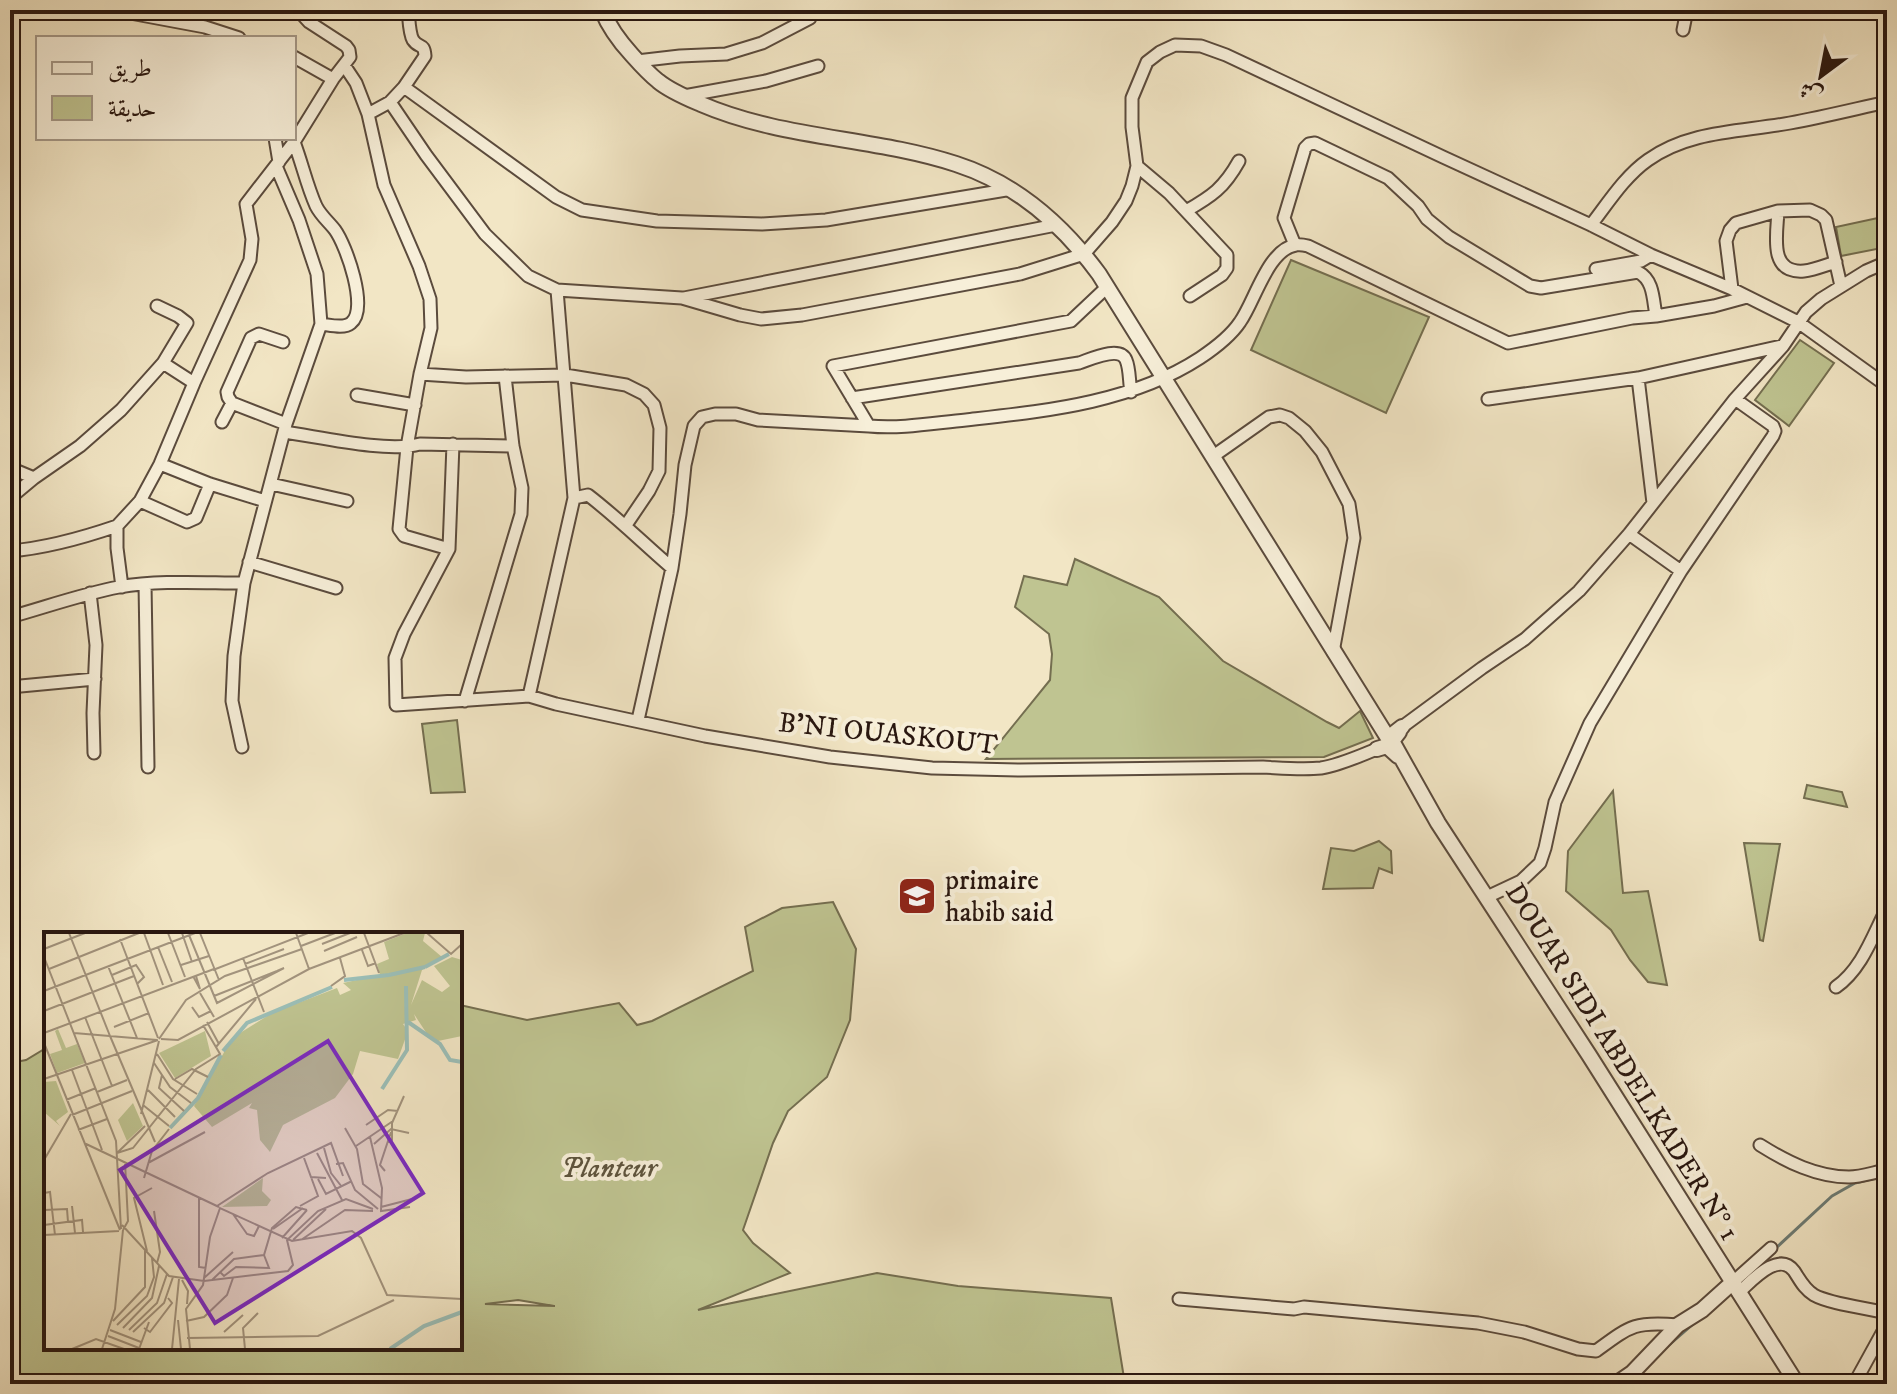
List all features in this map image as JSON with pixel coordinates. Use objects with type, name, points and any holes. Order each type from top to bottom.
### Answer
[{"type":"street","points":[[114,10],[205,27],[233,36]]},
{"type":"street","points":[[296,139],[350,54],[346,46],[309,22],[298,10]]},
{"type":"street","points":[[340,10],[365,10]]},
{"type":"street","points":[[368,114],[390,102],[425,56],[423,47],[412,38],[408,10]]},
{"type":"street","name":"DOUAR SIDI ABDELKADER N° 1","points":[[602,10],[622,44],[637,61],[660,83],[684,97],[725,115],[958,164],[1012,189],[1056,225],[1084,254],[1165,377],[1370,711],[1386,743],[1407,765],[1438,823],[1797,1384]]},
{"type":"street","points":[[1683,30],[1687,10]]},
{"type":"street","points":[[637,61],[726,54],[762,43],[810,18]]},
{"type":"street","points":[[390,102],[485,234],[528,276],[557,290],[682,298],[761,319],[802,315],[1020,274],[1084,254],[1112,222],[1132,186],[1137,166],[1132,98],[1147,62],[1175,45],[1201,46],[1651,255],[1732,289],[1798,322],[1887,386]]},
{"type":"street","points":[[296,58],[333,79]]},
{"type":"street","points":[[344,65],[356,83],[368,114],[384,185],[430,299],[431,328],[407,447],[399,529],[404,536],[449,549],[453,444]]},
{"type":"street","points":[[684,97],[766,81],[818,66]]},
{"type":"street","points":[[404,87],[556,197],[582,210],[657,221],[762,224],[826,220],[1012,189]]},
{"type":"street","points":[[1591,225],[1635,171],[1648,159],[1670,147],[1701,136],[1788,123],[1887,102]]},
{"type":"street","points":[[242,747],[232,701],[234,656],[244,583],[285,428],[321,324],[317,274],[277,164],[275,140]]},
{"type":"street","points":[[10,551],[78,539],[117,526],[140,501],[160,464],[250,260],[252,239],[246,204],[294,142]]},
{"type":"street","points":[[294,142],[315,204],[336,231],[348,258],[358,295],[355,318],[351,323],[346,326],[321,324]]},
{"type":"street","points":[[1295,245],[1284,218],[1305,148],[1315,143],[1388,178],[1449,237],[1530,286],[1541,288],[1638,272],[1644,275],[1648,279],[1656,316]]},
{"type":"street","points":[[1186,211],[1225,185],[1239,161]]},
{"type":"street","points":[[1137,166],[1169,193],[1227,255],[1227,268],[1222,275],[1190,296]]},
{"type":"street","points":[[1732,289],[1726,241],[1736,223],[1778,211],[1810,210],[1826,220],[1841,286]]},
{"type":"street","points":[[1778,211],[1777,250],[1779,261],[1784,266],[1805,271],[1836,262]]},
{"type":"street","points":[[682,298],[1056,225]]},
{"type":"street","points":[[638,720],[672,568],[685,465],[694,426],[702,417],[736,414],[758,420],[889,428],[1000,416],[1131,392],[1165,377],[1223,342],[1240,322],[1272,263],[1295,245],[1308,246],[1508,343],[1632,318],[1714,306],[1747,297]]},
{"type":"street","points":[[1596,269],[1641,261],[1651,255]]},
{"type":"street","points":[[1386,743],[1402,727],[1525,639],[1579,591],[1629,534],[1735,399],[1783,346],[1806,312],[1841,286],[1887,262]]},
{"type":"street","points":[[869,426],[833,366],[1071,321],[1106,288]]},
{"type":"street","points":[[529,696],[574,498],[557,290]]},
{"type":"street","points":[[10,498],[80,446],[121,410],[163,363],[187,323],[157,306]]},
{"type":"street","points":[[283,342],[259,334],[251,338],[227,392],[232,403],[285,428],[369,445],[513,446]]},
{"type":"street","points":[[1488,399],[1638,378],[1783,346]]},
{"type":"street","points":[[852,398],[1079,363],[1114,352],[1126,359],[1131,392]]},
{"type":"street","points":[[163,363],[194,383]]},
{"type":"street","points":[[420,374],[466,377],[565,375],[626,385],[644,394],[654,405],[660,428],[659,471],[626,525]]},
{"type":"street","points":[[465,701],[521,514],[522,488],[513,446],[505,376]]},
{"type":"street","points":[[1638,378],[1653,503]]},
{"type":"street","points":[[357,395],[415,405]]},
{"type":"street","points":[[1487,897],[1521,881],[1540,863],[1555,802],[1590,723],[1681,571],[1775,431],[1773,426],[1735,399]]},
{"type":"street","points":[[222,422],[232,403]]},
{"type":"street","points":[[1212,457],[1269,417],[1280,415],[1305,431],[1322,452],[1349,504],[1354,538],[1333,652]]},
{"type":"street","points":[[160,464],[265,501]]},
{"type":"street","points":[[10,468],[34,478]]},
{"type":"street","points":[[140,501],[187,522],[193,521],[210,484]]},
{"type":"street","points":[[271,484],[347,501]]},
{"type":"street","points":[[574,498],[588,495],[672,568]]},
{"type":"street","points":[[117,526],[122,587]]},
{"type":"street","points":[[1629,534],[1681,571]]},
{"type":"street","name":"B'NI OUASKOUT","points":[[449,549],[404,634],[395,658],[396,705],[529,696],[762,746],[932,768],[1324,768],[1386,743]]},
{"type":"street","points":[[249,562],[336,588]]},
{"type":"street","points":[[10,617],[90,593],[122,587],[244,583]]},
{"type":"street","points":[[145,584],[148,767]]},
{"type":"street","points":[[90,593],[96,645],[94,753]]},
{"type":"street","points":[[10,687],[95,679]]},
{"type":"street","points":[[1836,987],[1847,980],[1860,962],[1887,908]]},
{"type":"street","points":[[1760,1145],[1788,1161],[1819,1173],[1851,1177],[1887,1170]]},
{"type":"street","points":[[1735,1288],[1771,1248]]},
{"type":"street","points":[[1616,1384],[1632,1373],[1678,1325],[1771,1265],[1780,1263],[1791,1267],[1804,1288],[1816,1296],[1887,1313]]},
{"type":"street","points":[[1179,1299],[1294,1309],[1377,1312],[1478,1323],[1596,1351],[1636,1325],[1678,1325]]},
{"type":"street","points":[[1854,1384],[1887,1324]]},
{"type":"green space","points":[[1887,216],[1887,247],[1841,256],[1836,227]]},
{"type":"green space","points":[[1291,260],[1429,317],[1386,413],[1251,350]]},
{"type":"green space","points":[[1800,340],[1834,363],[1789,426],[1755,400]]},
{"type":"green space","points":[[1075,559],[1159,597],[1223,661],[1327,722],[1339,728],[1360,711],[1373,738],[1324,757],[986,759],[1050,680],[1052,654],[1049,634],[1015,607],[1024,576],[1067,585]]},
{"type":"green space","points":[[457,720],[465,792],[431,793],[422,724]]},
{"type":"green space","points":[[1807,785],[1842,792],[1847,807],[1804,798]]},
{"type":"green space","points":[[1613,791],[1623,893],[1648,891],[1667,985],[1648,982],[1611,930],[1566,891],[1568,851]]},
{"type":"green space","points":[[1379,841],[1391,851],[1392,873],[1379,868],[1373,888],[1323,889],[1331,848],[1354,851]]},
{"type":"green space","points":[[1744,843],[1780,844],[1763,941],[1760,940]]},
{"type":"green space","name":"Planteur","points":[[833,902],[856,949],[850,1020],[827,1077],[788,1111],[773,1143],[743,1230],[753,1243],[790,1273],[698,1310],[877,1273],[958,1286],[1111,1298],[1125,1384],[10,1384],[10,1063],[26,1060],[44,1049],[44,1350],[462,1350],[462,1005],[527,1020],[619,1003],[637,1025],[652,1021],[753,971],[745,927],[782,908]],"holes":[[[518,1300],[554,1306],[485,1304]]]},
{"type":"waterway","points":[[1776,1248],[1832,1196],[1855,1183],[1880,1177]]},
{"type":"waterway","points":[[1663,1350],[1694,1323]]},
{"type":"place","name":"primaire habib said","points":[[917,896]]}]
